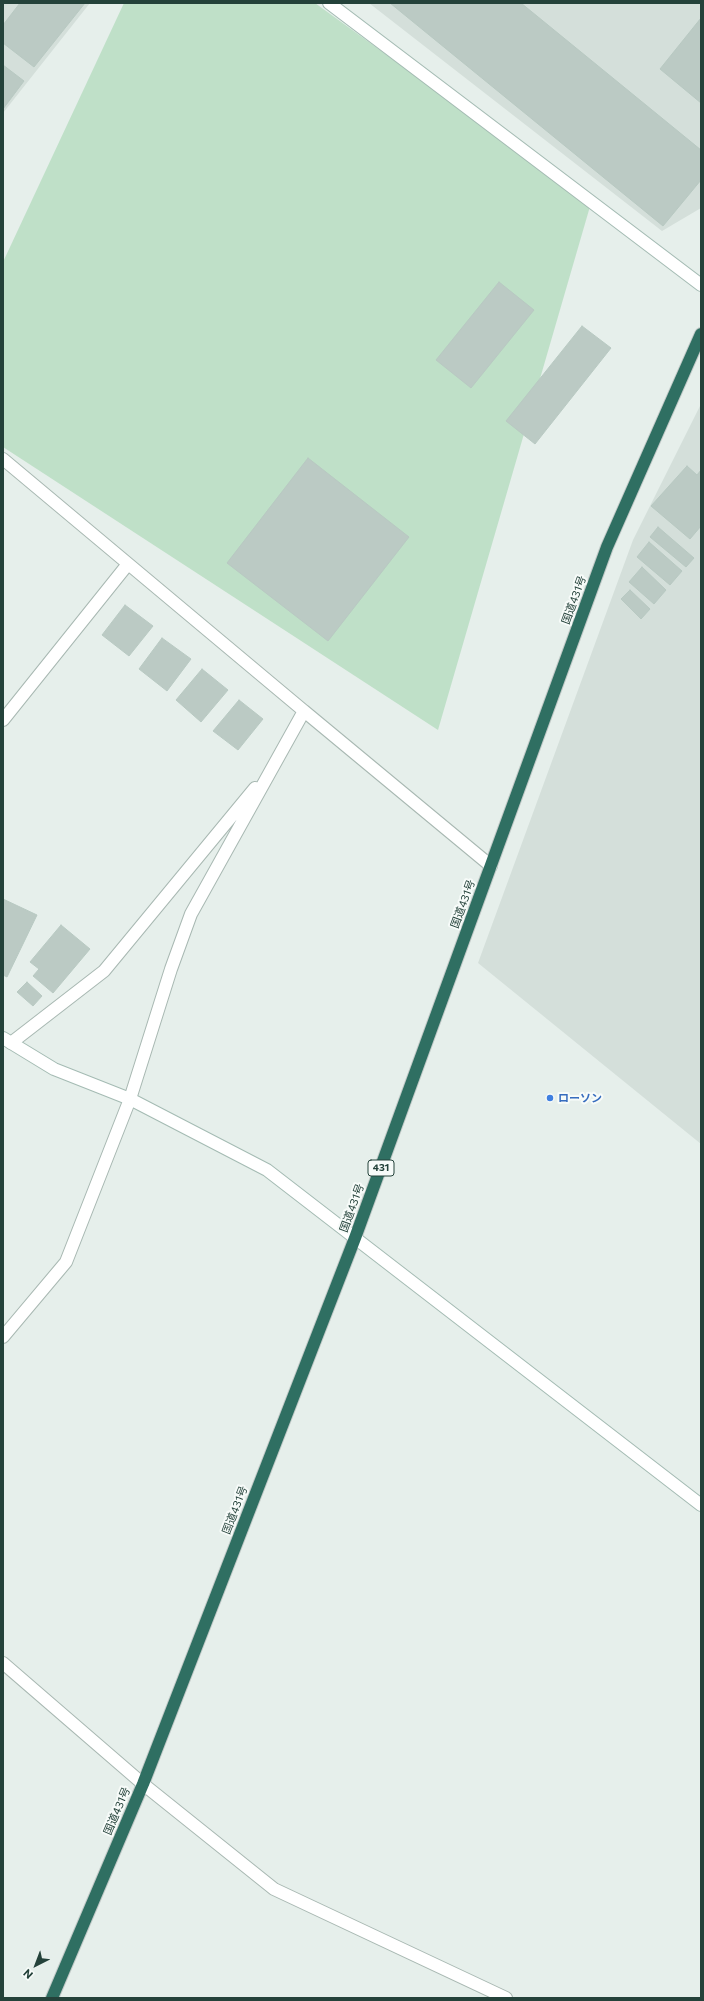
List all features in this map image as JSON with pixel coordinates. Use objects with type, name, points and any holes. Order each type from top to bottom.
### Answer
[{"type":"highway","name":"国道431号","points":[[52,1998],[143,1784],[355,1238],[608,547],[701,334]]},
{"type":"street","points":[[329,3],[701,285]]},
{"type":"street","points":[[3,459],[490,866]]},
{"type":"street","points":[[3,720],[128,564]]},
{"type":"street","points":[[3,1337],[66,1262],[130,1099],[171,969],[192,914],[304,711]]},
{"type":"street","points":[[275,764],[104,971],[7,1040],[54,1069],[130,1099],[267,1170],[701,1505]]},
{"type":"street","points":[[3,1663],[143,1784],[274,1890],[506,1998]]},
{"type":"shaded area","points":[[3,3],[90,3],[3,113]]},
{"type":"shaded area","points":[[369,3],[701,3],[701,208],[662,231]]},
{"type":"shaded area","points":[[701,404],[701,1144],[478,963],[633,540]]},
{"type":"green space","points":[[124,3],[315,3],[591,203],[438,730],[3,447],[3,262]]},
{"type":"building","points":[[20,3],[85,3],[34,67],[3,43],[3,25]]},
{"type":"building","points":[[390,3],[521,3],[701,150],[701,180],[663,226]]},
{"type":"building","points":[[701,18],[701,103],[660,69]]},
{"type":"building","points":[[3,65],[24,81],[3,109]]},
{"type":"building","points":[[499,282],[534,310],[471,388],[436,360]]},
{"type":"building","points":[[582,326],[611,348],[535,444],[506,421]]},
{"type":"building","points":[[308,458],[409,537],[328,641],[227,563]]},
{"type":"building","points":[[687,466],[697,475],[701,470],[701,526],[690,539],[651,506]]},
{"type":"building","points":[[658,527],[694,558],[686,567],[650,537]]},
{"type":"building","points":[[649,542],[682,571],[670,585],[637,557]]},
{"type":"building","points":[[642,567],[666,590],[654,604],[629,582]]},
{"type":"building","points":[[630,590],[650,609],[641,619],[621,599]]},
{"type":"building","points":[[125,605],[153,626],[129,656],[102,635]]},
{"type":"building","points":[[162,638],[191,659],[167,691],[139,669]]},
{"type":"building","points":[[202,669],[228,690],[201,722],[176,700]]},
{"type":"building","points":[[239,700],[263,719],[238,750],[213,731]]},
{"type":"building","points":[[3,899],[37,915],[7,977],[3,975]]},
{"type":"building","points":[[61,925],[90,949],[53,993],[33,976],[39,969],[30,962]]},
{"type":"building","points":[[27,982],[42,996],[33,1006],[17,992]]},
{"type":"place","name":"ローソン","points":[[550,1098]]}]
